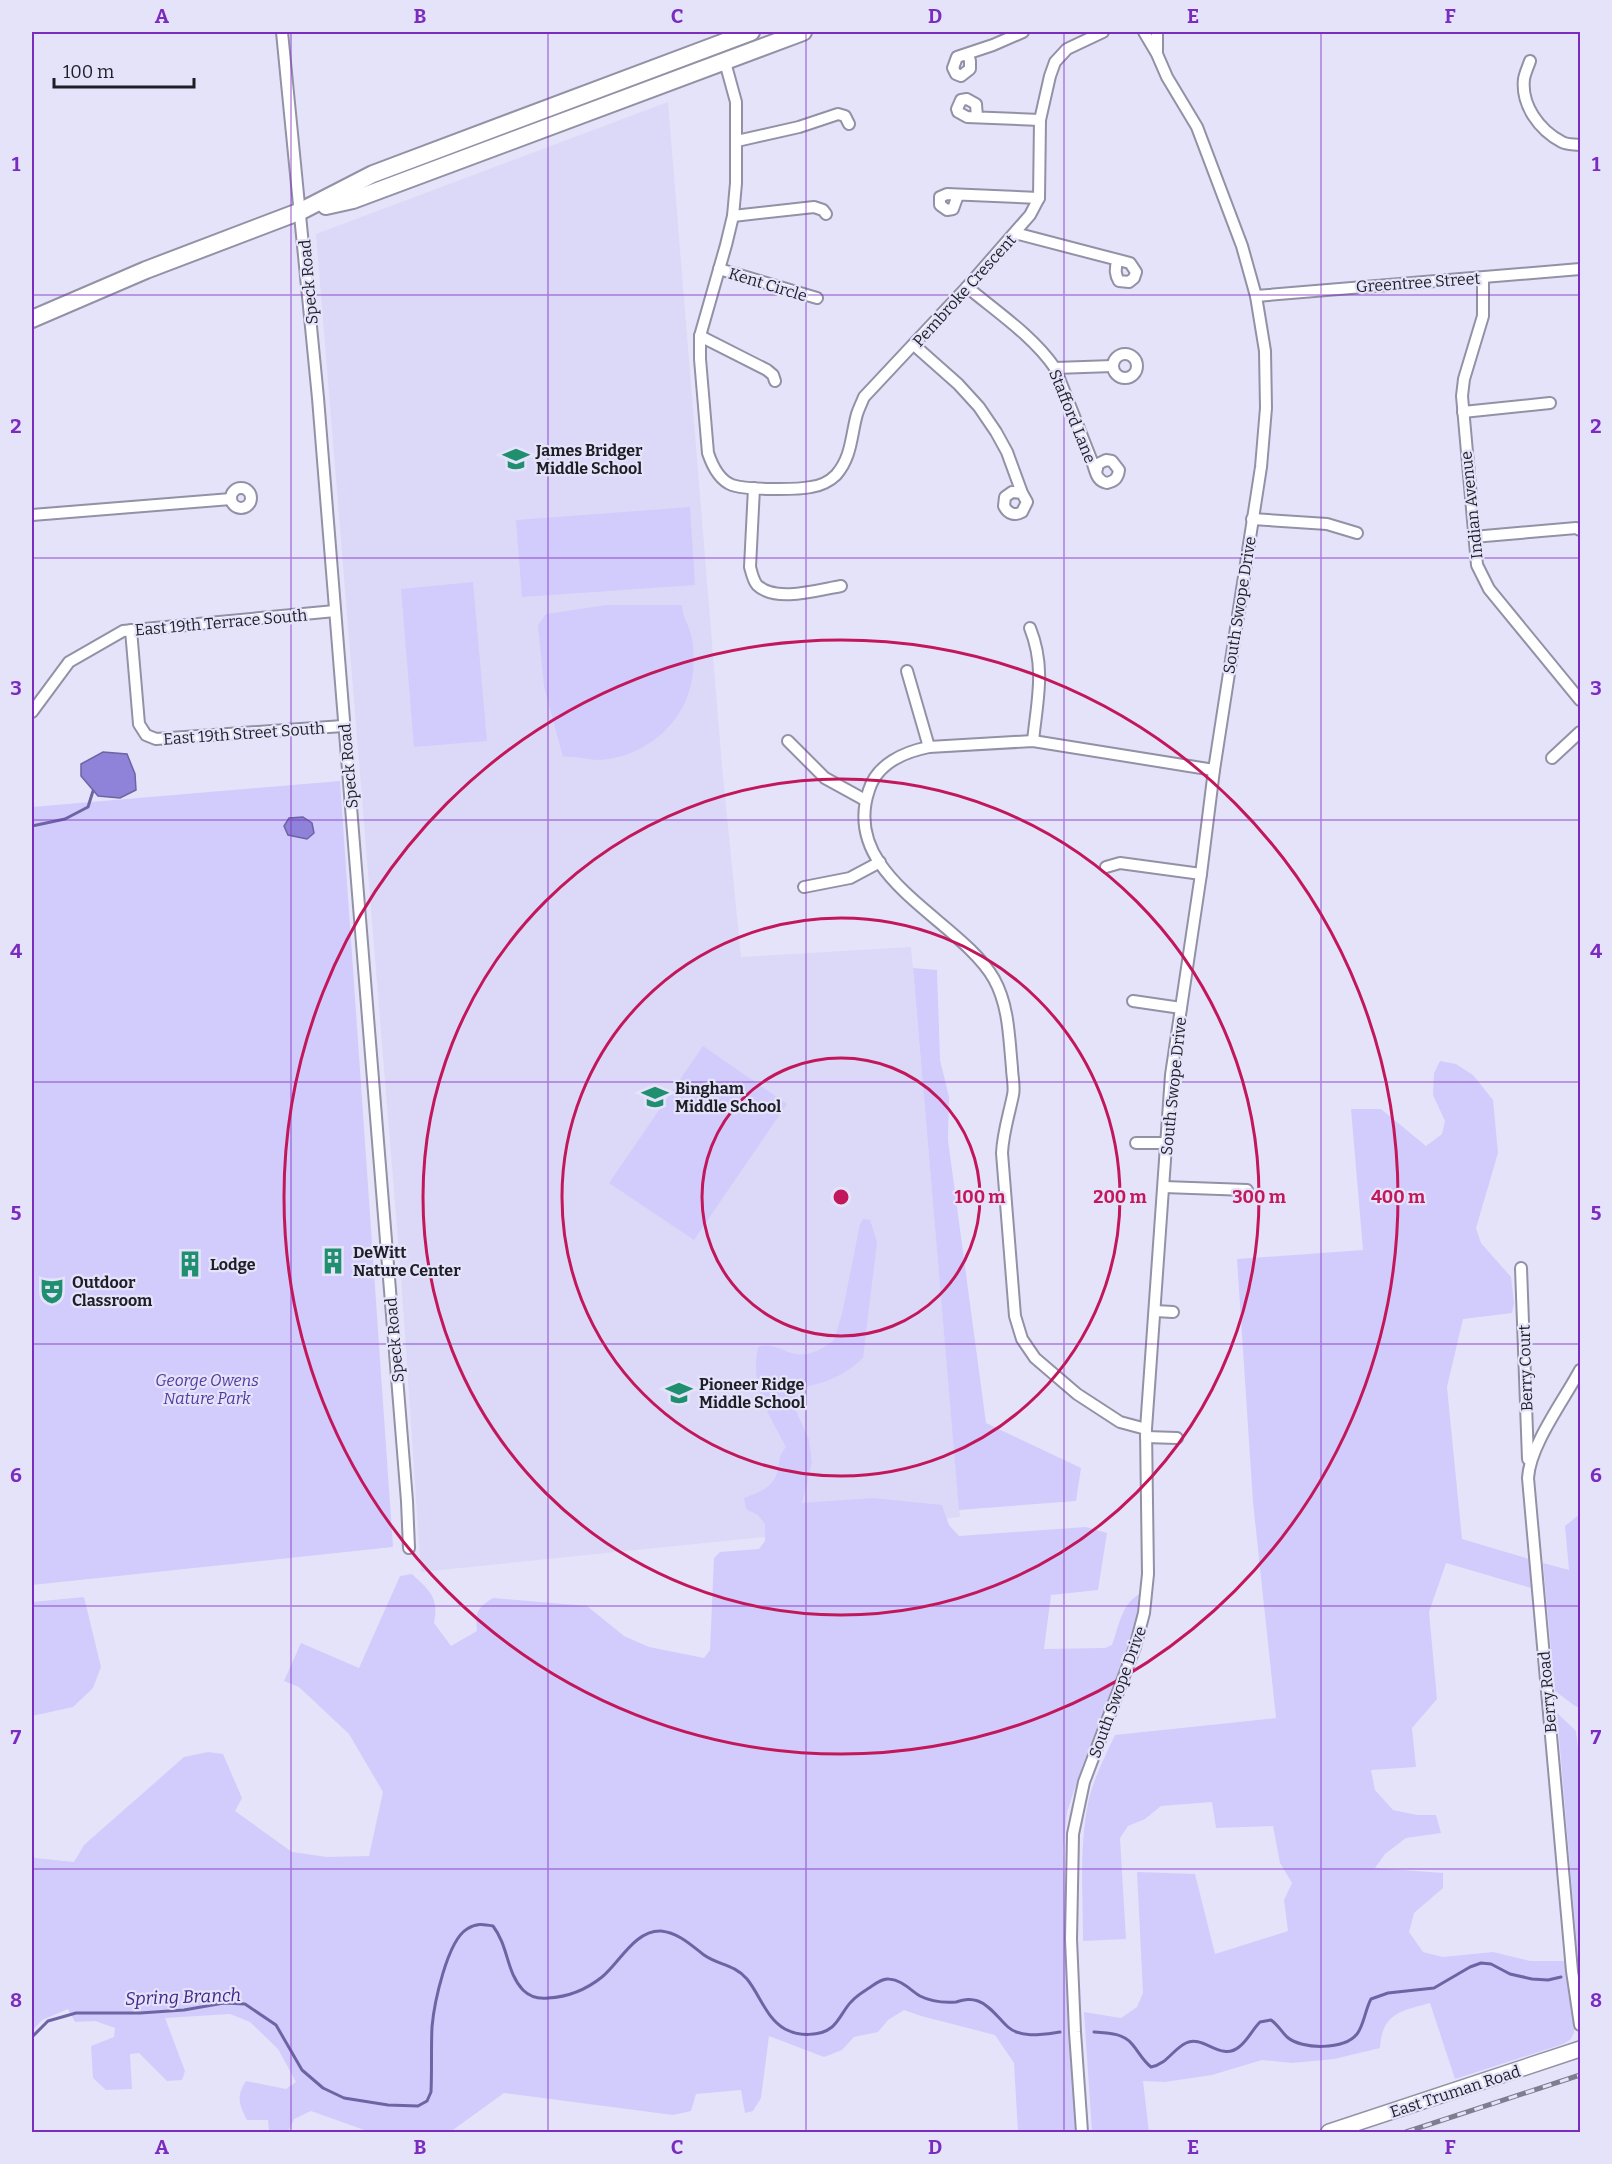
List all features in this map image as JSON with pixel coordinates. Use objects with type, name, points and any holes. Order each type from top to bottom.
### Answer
[{"type":"main road","points":[[32,319],[146,270],[301,211],[373,174],[751,32]]},
{"type":"main road","points":[[301,211],[353,200],[803,32]]},
{"type":"main road","name":"East Truman Road","points":[[1329,2133],[1581,2049]]},
{"type":"street","name":"Speck Road","points":[[282,32],[301,211],[357,871],[409,1548]]},
{"type":"street","points":[[968,54],[1023,32]]},
{"type":"street","points":[[958,195],[1039,198],[1040,120],[1055,62],[1066,49],[1099,32]]},
{"type":"street","name":"South Swope Drive","points":[[1082,2133],[1071,1939],[1072,1834],[1084,1782],[1135,1647],[1144,1613],[1148,1574],[1146,1433],[1171,1075],[1214,770],[1261,467],[1266,408],[1265,351],[1257,296],[1242,246],[1197,127],[1167,77],[1144,32]]},
{"type":"street","name":"South Swope Drive","points":[[1157,32],[1157,54]]},
{"type":"street","points":[[1530,61],[1524,78],[1524,96],[1532,116],[1545,130],[1563,143],[1581,145]]},
{"type":"street","name":"Pembroke Crescent","points":[[725,62],[736,102],[737,141],[733,216],[700,336],[700,358],[708,453],[713,468],[723,480],[732,485],[754,488],[811,488],[834,476],[842,467],[850,450],[857,414],[864,397],[1015,233],[1030,215],[1039,198]]},
{"type":"street","points":[[737,141],[799,127],[838,114],[845,116],[849,124]]},
{"type":"street","points":[[977,117],[1040,120]]},
{"type":"street","points":[[733,216],[814,207],[823,210],[826,214]]},
{"type":"street","points":[[1015,233],[1117,260]]},
{"type":"street","name":"Kent Circle","points":[[719,269],[817,298]]},
{"type":"street","name":"Greentree Street","points":[[1257,296],[1581,269]]},
{"type":"street","name":"Indian Avenue","points":[[1482,278],[1484,316],[1464,379],[1463,412],[1477,565],[1489,589],[1581,700]]},
{"type":"street","name":"Stafford Lane","points":[[967,287],[1018,330],[1046,356],[1055,368],[1096,473]]},
{"type":"street","points":[[700,336],[767,370],[773,375],[775,381]]},
{"type":"street","points":[[914,345],[958,384],[979,407],[1007,452],[1022,493]]},
{"type":"street","points":[[1055,368],[1113,366]]},
{"type":"street","points":[[1463,412],[1550,403]]},
{"type":"street","points":[[754,488],[750,567],[753,579],[758,586],[768,593],[783,595],[841,586]]},
{"type":"street","points":[[32,515],[231,499]]},
{"type":"street","points":[[1252,519],[1327,524],[1357,533]]},
{"type":"street","points":[[1473,537],[1576,528],[1581,530]]},
{"type":"street","name":"East 19th Terrace South","points":[[32,712],[69,662],[123,631],[335,611]]},
{"type":"street","points":[[1030,628],[1037,646],[1041,669],[1033,741]]},
{"type":"street","name":"East 19th Street South","points":[[131,630],[139,724],[146,735],[156,739],[343,726]]},
{"type":"street","points":[[907,671],[929,747]]},
{"type":"street","points":[[1552,759],[1581,732]]},
{"type":"street","points":[[788,741],[825,778],[865,800]]},
{"type":"street","points":[[1177,1438],[1146,1433],[1120,1422],[1077,1394],[1035,1358],[1022,1339],[1015,1316],[1002,1153],[1003,1132],[1014,1093],[1004,1003],[994,980],[977,956],[889,876],[873,850],[864,823],[865,800],[870,785],[883,767],[913,750],[929,747],[1033,741],[1214,770]]},
{"type":"street","points":[[804,886],[850,878],[880,862]]},
{"type":"street","points":[[1106,867],[1120,863],[1201,874]]},
{"type":"street","points":[[1133,1001],[1181,1008]]},
{"type":"street","points":[[1136,1143],[1166,1143]]},
{"type":"street","points":[[1164,1187],[1247,1190]]},
{"type":"street","name":"Berry Court","points":[[1521,1268],[1529,1468]]},
{"type":"street","points":[[1155,1311],[1173,1312]]},
{"type":"street","name":"Berry Road","points":[[1581,1370],[1534,1450],[1529,1468],[1572,1971],[1577,2013],[1581,2025]]},
{"type":"shaded area","points":[[668,102],[722,766],[741,957],[911,947],[960,1517],[421,1572],[401,1277],[316,234]]},
{"type":"shaded area","points":[[103,752],[127,754],[135,774],[136,790],[120,798],[98,796],[81,776],[81,764]]},
{"type":"shaded area","points":[[303,817],[312,823],[314,833],[307,839],[288,835],[284,826],[289,818]]},
{"type":"green space","points":[[690,507],[695,585],[522,597],[516,520]]},
{"type":"green space","points":[[473,582],[487,741],[414,747],[401,589]]},
{"type":"green space","points":[[607,605],[682,605],[693,648],[694,659],[690,689],[683,706],[663,733],[634,752],[600,760],[563,757],[544,686],[538,625],[546,614]]},
{"type":"green space","name":"George Owens Nature Park","points":[[340,781],[393,1547],[32,1585],[32,807]]},
{"type":"green space","points":[[913,968],[937,970],[940,1060],[949,1097],[948,1140],[986,1423],[1081,1468],[1076,1501],[959,1510]]},
{"type":"green space","points":[[703,1046],[787,1104],[694,1240],[609,1183]]},
{"type":"green space","points":[[1440,1061],[1456,1064],[1473,1075],[1493,1100],[1498,1153],[1476,1228],[1481,1243],[1511,1277],[1514,1303],[1512,1313],[1463,1319],[1447,1387],[1462,1539],[1529,1559],[1531,1588],[1446,1563],[1429,1612],[1437,1699],[1412,1728],[1416,1767],[1371,1770],[1375,1790],[1393,1810],[1417,1815],[1436,1815],[1441,1833],[1406,1838],[1385,1854],[1375,1868],[1443,1873],[1443,1888],[1414,1913],[1409,1932],[1423,1952],[1443,1957],[1493,1952],[1530,1961],[1565,1961],[1569,1997],[1575,2022],[1574,2033],[1570,2040],[1563,2044],[1455,2079],[1430,2003],[1410,2008],[1389,2020],[1380,2048],[1334,2059],[1292,2063],[1262,2060],[1212,2075],[1165,2082],[1143,2081],[1149,2132],[1092,2132],[1084,2012],[1121,2018],[1137,2007],[1143,1993],[1137,1872],[1195,1874],[1215,1954],[1288,1931],[1284,1900],[1292,1883],[1280,1863],[1273,1826],[1216,1828],[1212,1802],[1161,1806],[1145,1819],[1128,1826],[1120,1838],[1126,1939],[1083,1941],[1082,1872],[1085,1820],[1093,1786],[1115,1735],[1276,1718],[1253,1502],[1237,1259],[1363,1250],[1351,1109],[1381,1109],[1426,1146],[1442,1134],[1445,1121],[1433,1095],[1434,1073]]},
{"type":"green space","points":[[863,1219],[870,1220],[877,1242],[863,1358],[833,1378],[798,1389],[793,1404],[809,1440],[812,1462],[802,1503],[873,1498],[942,1505],[949,1525],[959,1536],[1086,1527],[1107,1533],[1098,1590],[1051,1595],[1044,1649],[1105,1648],[1112,1645],[1126,1608],[1135,1597],[1142,1593],[1129,1649],[1083,1764],[1067,1812],[1063,1849],[1068,2016],[1076,2132],[1018,2132],[1014,2063],[995,2035],[904,2010],[888,2020],[878,2032],[854,2037],[842,2050],[824,2057],[769,2036],[761,2098],[753,2111],[745,2113],[741,2090],[696,2094],[691,2111],[673,2115],[504,2093],[450,2132],[370,2132],[311,2111],[294,2119],[288,2132],[269,2132],[268,2120],[247,2120],[240,2100],[243,2086],[246,2081],[286,2089],[296,2082],[278,2049],[250,2022],[230,2014],[165,2018],[185,2071],[182,2080],[167,2081],[139,2053],[130,2054],[132,2089],[106,2090],[93,2078],[91,2046],[114,2037],[115,2028],[95,2021],[75,2022],[68,2009],[42,2020],[32,2031],[32,1855],[35,1858],[74,1862],[84,1845],[184,1757],[208,1752],[223,1754],[242,1798],[235,1811],[292,1852],[327,1857],[369,1856],[383,1792],[349,1734],[299,1687],[284,1681],[301,1643],[359,1668],[400,1576],[412,1574],[432,1595],[435,1607],[434,1623],[451,1646],[477,1631],[478,1611],[493,1598],[587,1606],[624,1636],[649,1647],[704,1658],[710,1650],[714,1558],[720,1552],[759,1549],[765,1541],[765,1524],[758,1515],[746,1509],[744,1498],[770,1485],[786,1447],[762,1399],[756,1375],[758,1347],[772,1346],[800,1355],[821,1349],[834,1340]]},
{"type":"green space","points":[[1580,1514],[1580,1708],[1555,1691],[1543,1563],[1569,1570],[1565,1526]]},
{"type":"green space","points":[[84,1597],[101,1667],[93,1688],[73,1707],[32,1716],[32,1602]]},
{"type":"green space","points":[[1557,1713],[1576,1731],[1580,1766],[1580,1983]]},
{"type":"waterway","points":[[32,826],[65,819],[88,807],[93,791]]},
{"type":"waterway","name":"Spring Branch","points":[[32,2037],[48,2021],[76,2013],[140,2013],[184,2010],[224,2003],[245,2004],[276,2025],[302,2070],[323,2088],[344,2098],[388,2105],[418,2106],[427,2101],[431,2092],[433,2017],[448,1959],[460,1936],[470,1927],[480,1924],[493,1926],[502,1942],[517,1983],[523,1990],[538,1998],[563,1996],[590,1985],[609,1971],[636,1941],[652,1932],[661,1931],[679,1937],[709,1958],[742,1974],[752,1985],[773,2019],[785,2029],[796,2033],[815,2034],[827,2030],[835,2024],[855,1998],[876,1983],[886,1979],[898,1981],[920,1996],[933,2000],[978,2001],[1013,2031],[1033,2035],[1060,2032]]},
{"type":"waterway","name":"Spring Branch","points":[[1094,2032],[1115,2034],[1128,2040],[1151,2067],[1161,2063],[1181,2046],[1192,2041],[1219,2050],[1232,2051],[1242,2044],[1260,2022],[1271,2020],[1287,2037],[1302,2044],[1323,2046],[1343,2043],[1357,2034],[1371,1999],[1388,1993],[1434,1988],[1481,1963],[1491,1964],[1510,1974],[1532,1979],[1548,1980],[1561,1977]]},
{"type":"railway","points":[[1406,2132],[1580,2075]]},
{"type":"place","name":"James Bridger Middle School","points":[[516,459]]},
{"type":"place","name":"Bingham Middle School","points":[[655,1097]]},
{"type":"place","name":"DeWitt Nature Center","points":[[333,1261]]},
{"type":"place","name":"Lodge","points":[[190,1264]]},
{"type":"place","name":"Outdoor Classroom","points":[[52,1291]]},
{"type":"place","name":"Pioneer Ridge Middle School","points":[[679,1393]]}]
